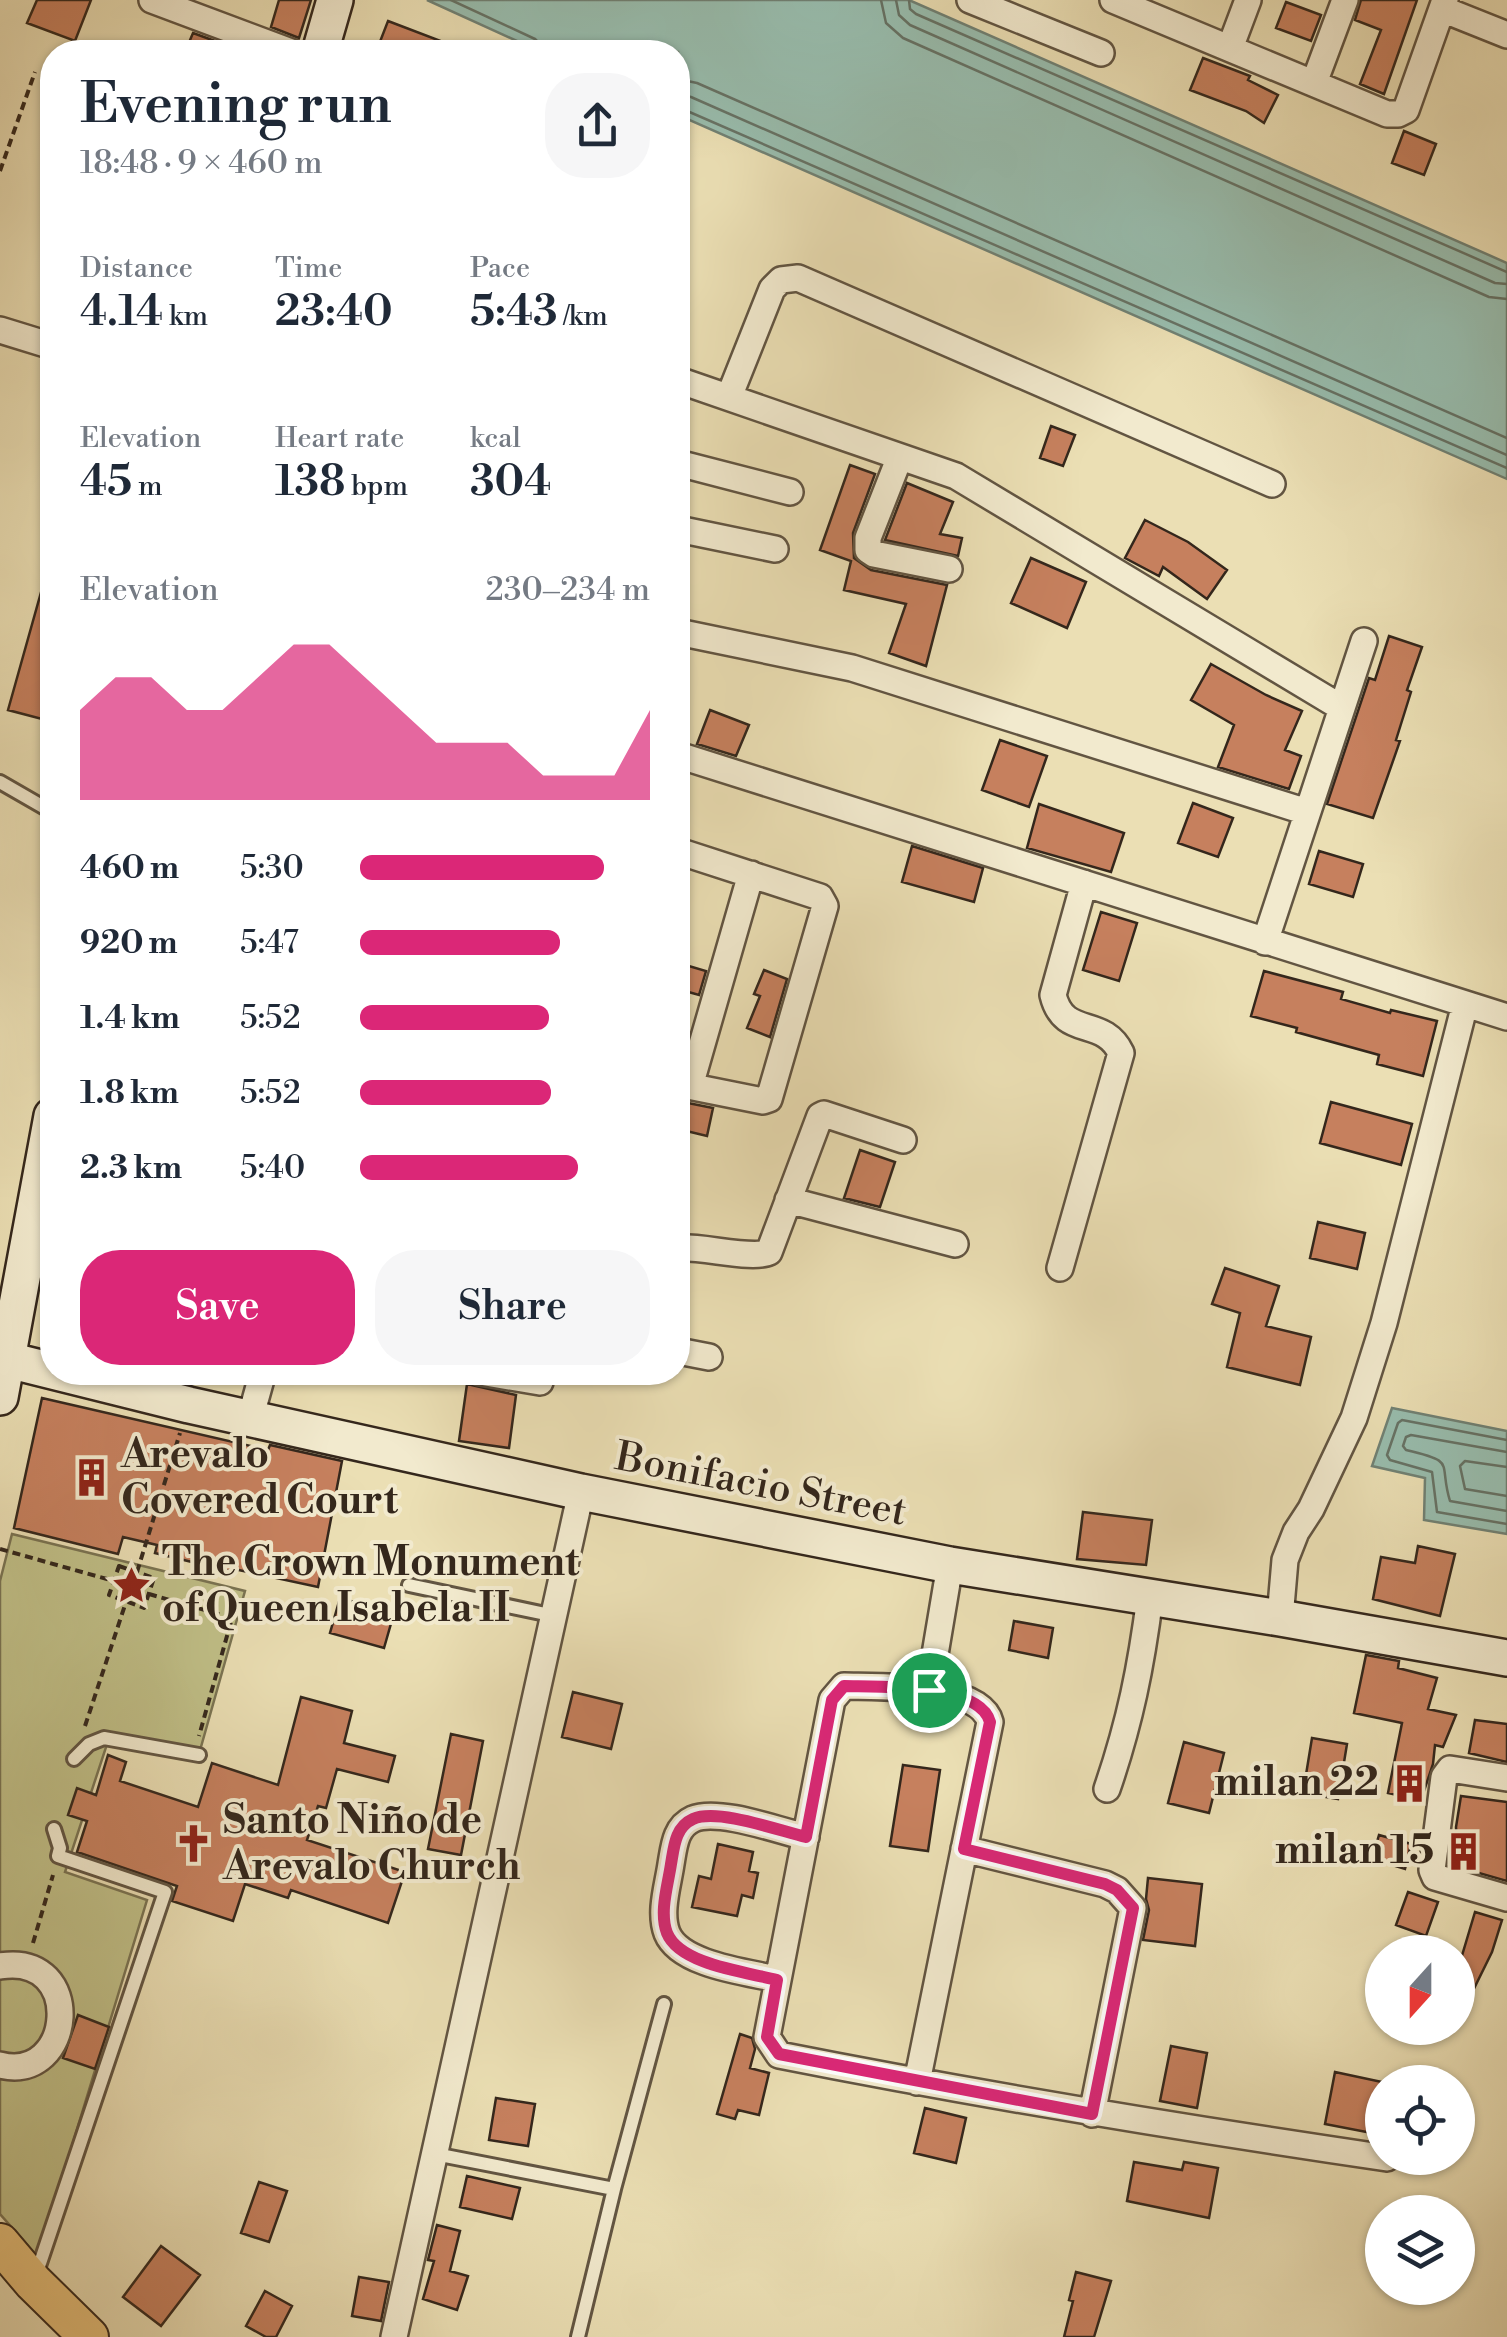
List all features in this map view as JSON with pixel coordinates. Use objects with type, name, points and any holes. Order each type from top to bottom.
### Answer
[{"type":"main road","points":[[0,2243],[89,2337]]},
{"type":"street","points":[[152,0],[258,40]]},
{"type":"street","points":[[323,40],[335,0]]},
{"type":"street","points":[[970,0],[1100,52]]},
{"type":"street","points":[[1113,0],[1144,6],[1230,48],[1387,114],[1406,110],[1444,4],[1507,35]]},
{"type":"street","points":[[1230,48],[1248,0]]},
{"type":"street","points":[[1314,84],[1345,0]]},
{"type":"street","points":[[730,396],[772,289],[780,280],[798,278],[1272,484]]},
{"type":"street","points":[[0,330],[40,342]]},
{"type":"street","points":[[690,384],[956,476],[1342,708]]},
{"type":"street","points":[[898,459],[868,538],[868,550],[949,569]]},
{"type":"street","points":[[690,466],[790,492]]},
{"type":"street","points":[[690,532],[774,549]]},
{"type":"street","points":[[690,634],[852,668],[1308,812]]},
{"type":"street","points":[[1265,942],[1364,640]]},
{"type":"street","points":[[690,760],[1507,1017]]},
{"type":"street","points":[[690,855],[820,898],[825,906],[769,1099],[690,1086]]},
{"type":"street","points":[[690,1066],[751,874]]},
{"type":"street","points":[[1060,1268],[1121,1053],[1116,1042],[1104,1032],[1069,1023],[1057,1012],[1053,995],[1084,883]]},
{"type":"street","points":[[1280,1618],[1285,1560],[1354,1418],[1384,1324],[1465,1004]]},
{"type":"street","points":[[690,1247],[765,1255],[770,1252],[820,1116],[831,1115],[903,1140]]},
{"type":"street","points":[[0,1398],[3,1359],[40,1176]]},
{"type":"street","points":[[788,1200],[955,1244]]},
{"type":"street","points":[[690,1353],[709,1357]]},
{"type":"street","name":"Bonifacio Street","points":[[3,1359],[40,1368]]},
{"type":"street","name":"Bonifacio Street","points":[[108,1385],[581,1492],[950,1565],[1507,1658]]},
{"type":"street","points":[[250,1419],[259,1385]]},
{"type":"street","points":[[394,2337],[581,1492]]},
{"type":"street","points":[[929,1690],[950,1565]]},
{"type":"street","points":[[1107,1789],[1140,1680],[1150,1597]]},
{"type":"street","points":[[917,2082],[990,1722],[988,1712],[978,1704],[929,1690],[844,1686],[836,1692],[777,1980],[767,2037],[779,2054],[917,2082],[1092,2114],[1365,2155]]},
{"type":"street","points":[[1507,1778],[1450,1769],[1444,1778],[1432,1870],[1435,1877],[1507,1898]]},
{"type":"street","points":[[777,1980],[698,1960],[677,1948],[667,1932],[664,1906],[676,1834],[691,1819],[712,1815],[806,1837]]},
{"type":"street","points":[[964,1849],[1105,1884],[1117,1890],[1133,1908],[1092,2114]]},
{"type":"street","points":[[0,1966],[27,1966],[52,1985],[62,2010],[62,2023],[52,2046],[43,2055],[19,2065],[0,2065]]},
{"type":"lane","points":[[0,782],[40,805]]},
{"type":"lane","points":[[409,1585],[555,1616]]},
{"type":"lane","points":[[74,1759],[90,1744],[104,1738],[196,1755]]},
{"type":"lane","points":[[33,2282],[165,1892],[58,1856],[60,1848],[54,1829]]},
{"type":"lane","points":[[578,2337],[664,2004]]},
{"type":"lane","points":[[435,2154],[614,2189]]},
{"type":"path","points":[[0,172],[35,72]]},
{"type":"path","points":[[137,1572],[189,1405]]},
{"type":"path","points":[[0,1550],[114,1580]]},
{"type":"path","points":[[119,1566],[137,1572],[154,1578],[144,1608],[109,1595],[119,1566]]},
{"type":"path","points":[[149,1594],[232,1618],[196,1755]]},
{"type":"path","points":[[74,1759],[126,1602]]},
{"type":"path","points":[[27,1966],[58,1856]]},
{"type":"shaded area","points":[[12,1534],[245,1591],[197,1761],[109,1738],[65,1872],[147,1900],[38,2257],[0,2214],[0,1581]]},
{"type":"water","points":[[427,0],[909,0],[1507,263],[1507,479],[690,120],[690,40],[515,40]]},
{"type":"water","points":[[1392,1408],[1507,1431],[1507,1534],[1424,1520],[1425,1478],[1372,1466]]},
{"type":"building","points":[[37,0],[91,0],[75,40],[27,23]]},
{"type":"building","points":[[279,0],[311,0],[299,38],[271,27]]},
{"type":"building","points":[[1361,0],[1417,0],[1384,94],[1360,84],[1381,30],[1355,20]]},
{"type":"building","points":[[1286,2],[1321,15],[1311,41],[1276,28]]},
{"type":"building","points":[[388,21],[438,40],[381,40]]},
{"type":"building","points":[[193,33],[212,40],[190,40]]},
{"type":"building","points":[[1203,58],[1250,76],[1248,80],[1278,95],[1264,123],[1246,111],[1190,90]]},
{"type":"building","points":[[1404,131],[1436,144],[1424,175],[1392,163]]},
{"type":"building","points":[[1051,426],[1075,435],[1063,466],[1040,458]]},
{"type":"building","points":[[850,465],[875,474],[853,533],[854,558],[871,570],[947,585],[926,666],[889,653],[906,604],[844,590],[851,561],[820,550]]},
{"type":"building","points":[[907,483],[953,502],[940,534],[962,538],[958,556],[885,540]]},
{"type":"building","points":[[1145,520],[1188,542],[1227,570],[1207,599],[1163,567],[1159,576],[1125,558]]},
{"type":"building","points":[[1031,558],[1086,582],[1067,628],[1011,603]]},
{"type":"building","points":[[40,596],[40,718],[8,710]]},
{"type":"building","points":[[1389,636],[1422,647],[1407,690],[1411,692],[1396,740],[1400,741],[1373,818],[1327,804],[1369,678],[1375,680]]},
{"type":"building","points":[[1211,664],[1302,711],[1285,750],[1301,756],[1289,789],[1218,767],[1234,725],[1191,700]]},
{"type":"building","points":[[710,710],[749,725],[736,756],[697,744]]},
{"type":"building","points":[[1000,740],[1047,756],[1029,807],[982,790]]},
{"type":"building","points":[[1193,803],[1233,818],[1218,857],[1178,843]]},
{"type":"building","points":[[1039,804],[1124,833],[1111,872],[1027,848]]},
{"type":"building","points":[[912,846],[983,868],[974,902],[902,882]]},
{"type":"building","points":[[1319,851],[1363,864],[1353,897],[1309,884]]},
{"type":"building","points":[[1101,912],[1137,923],[1119,981],[1083,970]]},
{"type":"building","points":[[690,966],[706,971],[699,995],[690,992]]},
{"type":"building","points":[[764,970],[787,979],[770,1037],[747,1028],[760,996],[754,994]]},
{"type":"building","points":[[1264,971],[1343,992],[1341,999],[1437,1021],[1423,1076],[1377,1064],[1379,1055],[1251,1016]]},
{"type":"building","points":[[1331,1102],[1412,1124],[1401,1165],[1320,1143]]},
{"type":"building","points":[[690,1103],[713,1108],[707,1136],[690,1132]]},
{"type":"building","points":[[860,1150],[895,1162],[880,1207],[844,1198]]},
{"type":"building","points":[[1318,1222],[1365,1233],[1357,1269],[1310,1258]]},
{"type":"building","points":[[1225,1268],[1279,1286],[1266,1326],[1311,1337],[1300,1385],[1227,1367],[1240,1313],[1212,1304]]},
{"type":"building","points":[[467,1385],[516,1395],[509,1448],[459,1441]]},
{"type":"building","points":[[42,1398],[268,1450],[270,1445],[342,1461],[318,1587],[155,1553],[157,1545],[123,1537],[118,1554],[14,1528]]},
{"type":"building","points":[[1083,1512],[1152,1520],[1146,1565],[1077,1559]]},
{"type":"building","points":[[1418,1546],[1455,1554],[1440,1616],[1373,1599],[1381,1557],[1415,1563]]},
{"type":"building","points":[[340,1598],[394,1613],[384,1648],[330,1633]]},
{"type":"building","points":[[1014,1621],[1053,1628],[1048,1658],[1009,1650]]},
{"type":"building","points":[[1366,1655],[1399,1661],[1398,1668],[1437,1678],[1428,1709],[1456,1715],[1443,1747],[1435,1745],[1421,1800],[1388,1793],[1402,1723],[1354,1713]]},
{"type":"building","points":[[573,1692],[622,1704],[611,1749],[562,1737]]},
{"type":"building","points":[[301,1697],[352,1711],[344,1743],[395,1756],[388,1782],[337,1769],[326,1808],[318,1806],[307,1840],[405,1872],[388,1923],[291,1890],[288,1898],[245,1884],[233,1921],[172,1901],[177,1886],[77,1852],[87,1821],[68,1815],[77,1788],[96,1795],[108,1755],[126,1762],[120,1781],[198,1807],[212,1763],[278,1785]]},
{"type":"building","points":[[1475,1720],[1507,1724],[1507,1762],[1469,1753]]},
{"type":"building","points":[[451,1734],[483,1741],[461,1855],[428,1849]]},
{"type":"building","points":[[1312,1738],[1347,1744],[1338,1799],[1303,1793]]},
{"type":"building","points":[[1184,1742],[1224,1753],[1209,1813],[1168,1803]]},
{"type":"building","points":[[903,1765],[940,1770],[928,1851],[890,1846]]},
{"type":"building","points":[[1461,1796],[1507,1802],[1507,1881],[1458,1867],[1456,1827]]},
{"type":"building","points":[[1379,1835],[1411,1844],[1405,1869],[1372,1859]]},
{"type":"building","points":[[718,1844],[753,1852],[749,1871],[758,1873],[753,1898],[742,1895],[737,1916],[692,1907],[699,1876],[711,1879]]},
{"type":"building","points":[[1148,1878],[1202,1884],[1195,1946],[1143,1940],[1149,1910]]},
{"type":"building","points":[[1408,1892],[1438,1902],[1426,1935],[1396,1925]]},
{"type":"building","points":[[1475,1912],[1502,1920],[1475,1986],[1475,1935],[1468,1935]]},
{"type":"building","points":[[78,2015],[109,2027],[95,2069],[63,2058]]},
{"type":"building","points":[[740,2034],[752,2038],[755,2049],[750,2068],[769,2073],[759,2115],[738,2110],[735,2119],[717,2114]]},
{"type":"building","points":[[1171,2046],[1207,2053],[1197,2108],[1160,2101]]},
{"type":"building","points":[[1335,2072],[1365,2078],[1365,2132],[1325,2124]]},
{"type":"building","points":[[496,2098],[535,2104],[528,2146],[489,2140]]},
{"type":"building","points":[[925,2108],[966,2118],[956,2163],[914,2153]]},
{"type":"building","points":[[1134,2162],[1182,2170],[1184,2162],[1218,2168],[1209,2218],[1127,2201]]},
{"type":"building","points":[[467,2176],[520,2188],[512,2219],[460,2207]]},
{"type":"building","points":[[259,2182],[287,2191],[269,2242],[241,2233]]},
{"type":"building","points":[[437,2225],[460,2231],[450,2271],[468,2276],[457,2310],[423,2299],[434,2261],[428,2260]]},
{"type":"building","points":[[161,2246],[200,2275],[161,2326],[123,2297]]},
{"type":"building","points":[[1076,2272],[1111,2281],[1094,2337],[1064,2337]]},
{"type":"building","points":[[359,2277],[389,2282],[381,2321],[352,2316]]},
{"type":"building","points":[[265,2291],[292,2306],[276,2337],[266,2337],[246,2326]]},
{"type":"place","name":"Arevalo Covered Court","points":[[91,1478]]},
{"type":"place","name":"The Crown Monument of Queen Isabela II","points":[[132,1586]]},
{"type":"place","name":"milan 22","points":[[1409,1783]]},
{"type":"place","name":"Santo Niño de Arevalo Church","points":[[193,1844]]},
{"type":"place","name":"milan 15","points":[[1464,1851]]},
{"type":"route","points":[[844,1686],[929,1690],[978,1704],[988,1712],[990,1722],[964,1849],[1105,1884],[1117,1890],[1133,1908],[1092,2114],[779,2054],[767,2037],[777,1980],[698,1960],[677,1948],[667,1932],[664,1906],[676,1834],[691,1819],[712,1815],[806,1837],[836,1692],[844,1686]]}]
